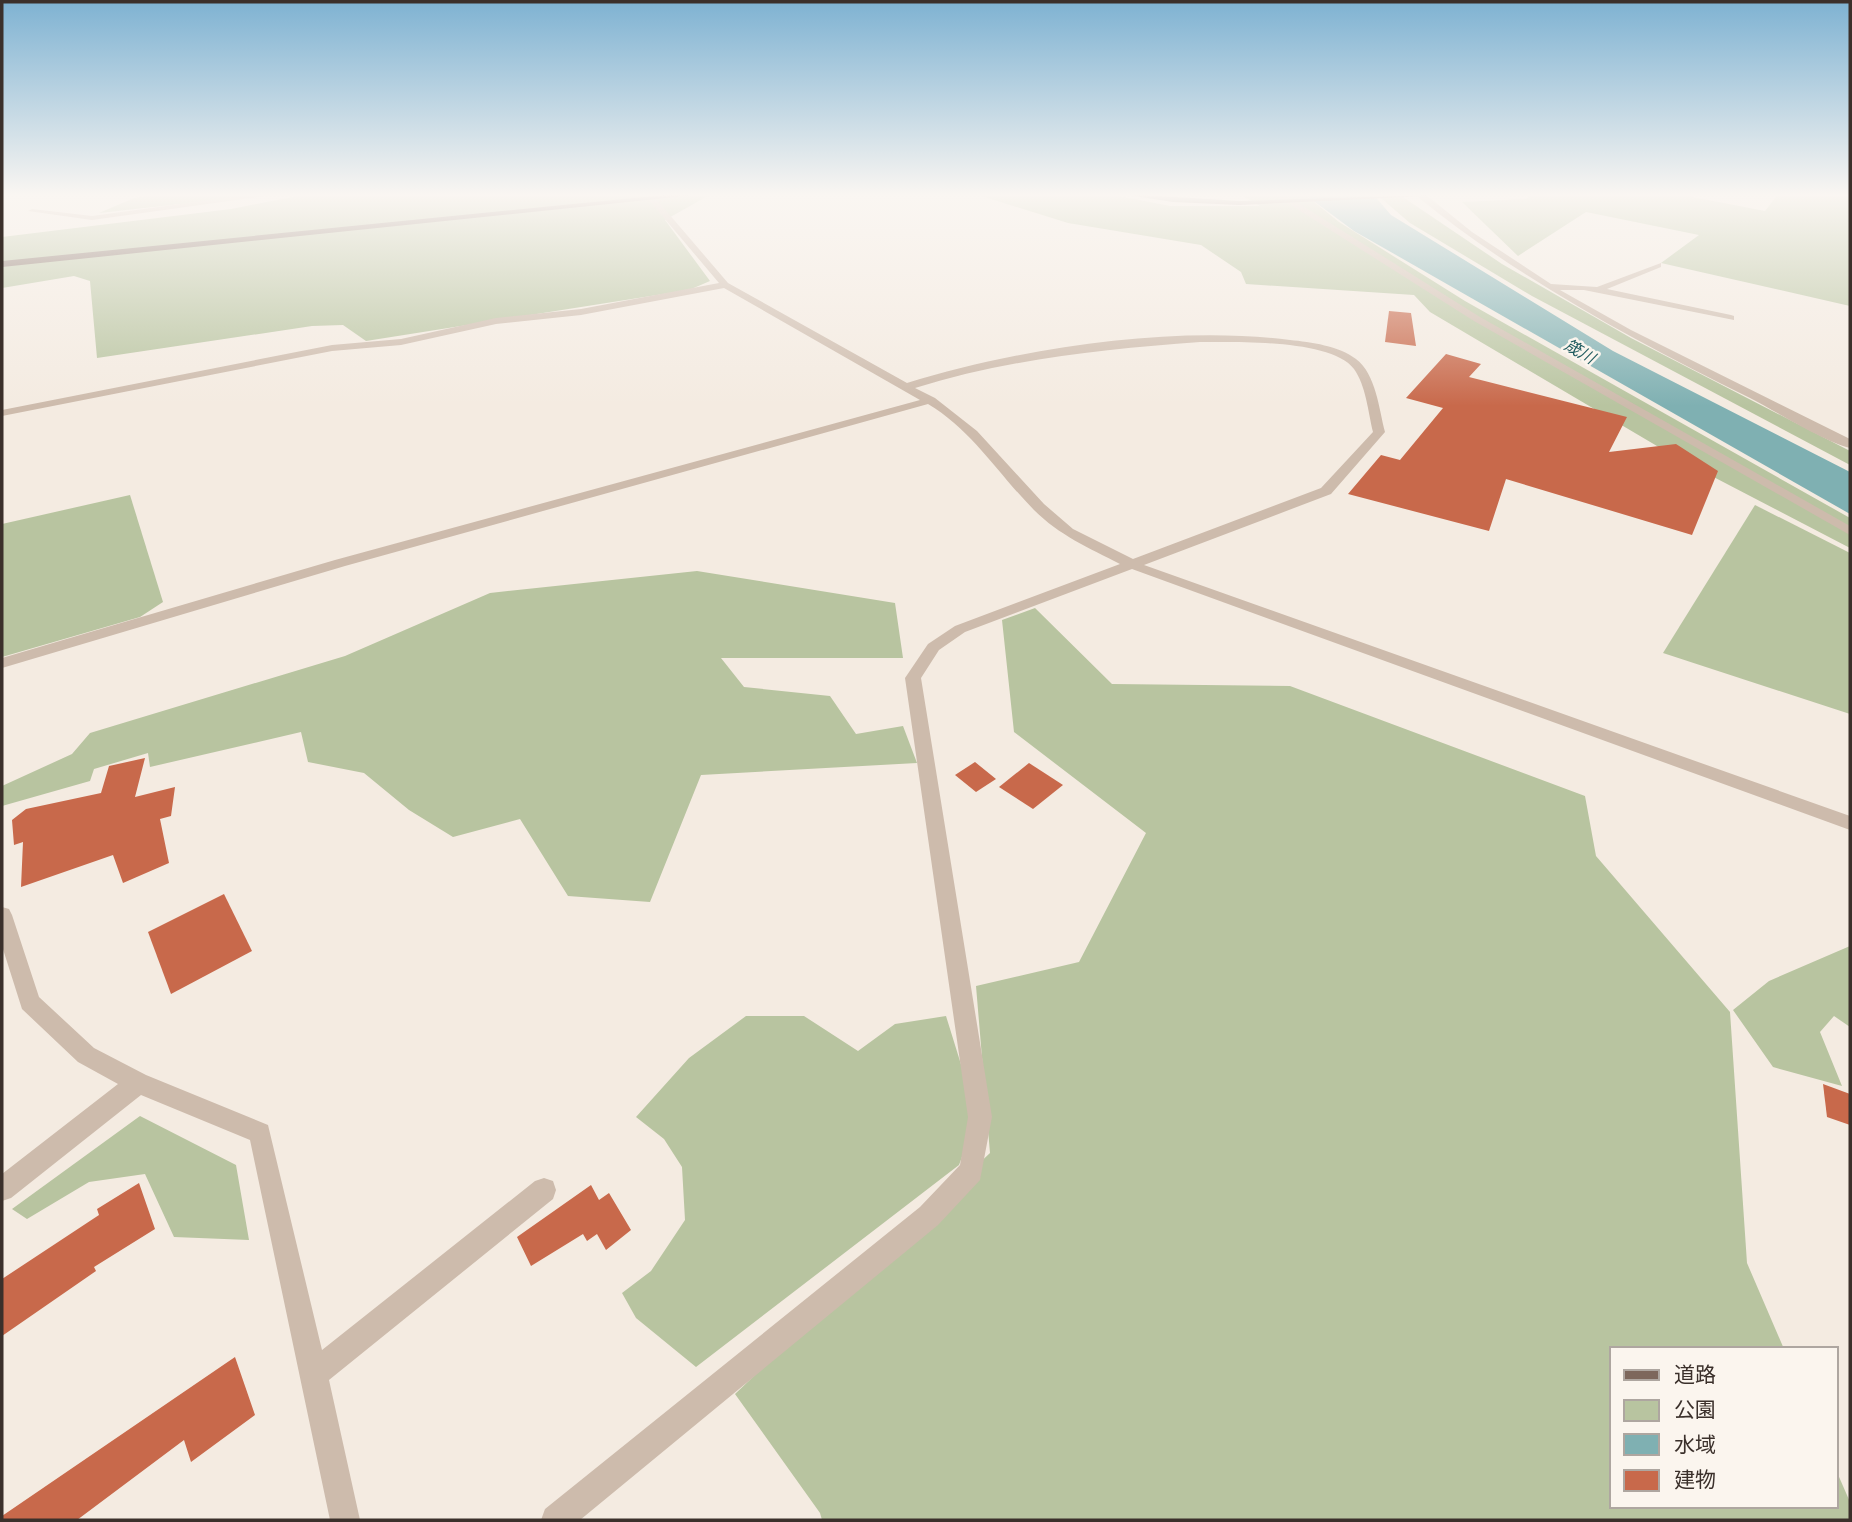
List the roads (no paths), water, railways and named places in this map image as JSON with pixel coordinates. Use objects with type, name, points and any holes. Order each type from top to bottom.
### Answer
[{"type":"street","points":[[707,264],[725,285],[931,400],[973,433],[1039,507],[1068,532],[1130,564],[1850,823]]},
{"type":"street","points":[[1389,264],[1477,319],[1850,531]]},
{"type":"street","points":[[1512,264],[1547,286],[1850,444]]},
{"type":"street","points":[[1597,290],[1658,265]]},
{"type":"street","points":[[2,412],[332,348],[401,342],[496,321],[581,313],[725,285]]},
{"type":"street","points":[[1547,286],[1597,290],[1731,317]]},
{"type":"street","points":[[556,1520],[929,1216],[971,1171],[980,1117],[913,678],[933,647],[960,629],[1326,491],[1378,432],[1361,371],[1351,359],[1320,347],[1289,340],[1158,341],[999,364],[928,378],[909,386]]},
{"type":"street","points":[[2,663],[340,564],[931,400]]},
{"type":"street","points":[[2,915],[30,1002],[86,1055],[138,1083],[260,1133],[345,1520]]},
{"type":"street","points":[[2,1189],[138,1083]]},
{"type":"street","points":[[313,1375],[544,1190]]},
{"type":"water","name":"筬川","points":[[1412,264],[1471,264],[1613,351],[1850,472],[1850,514]]}]
